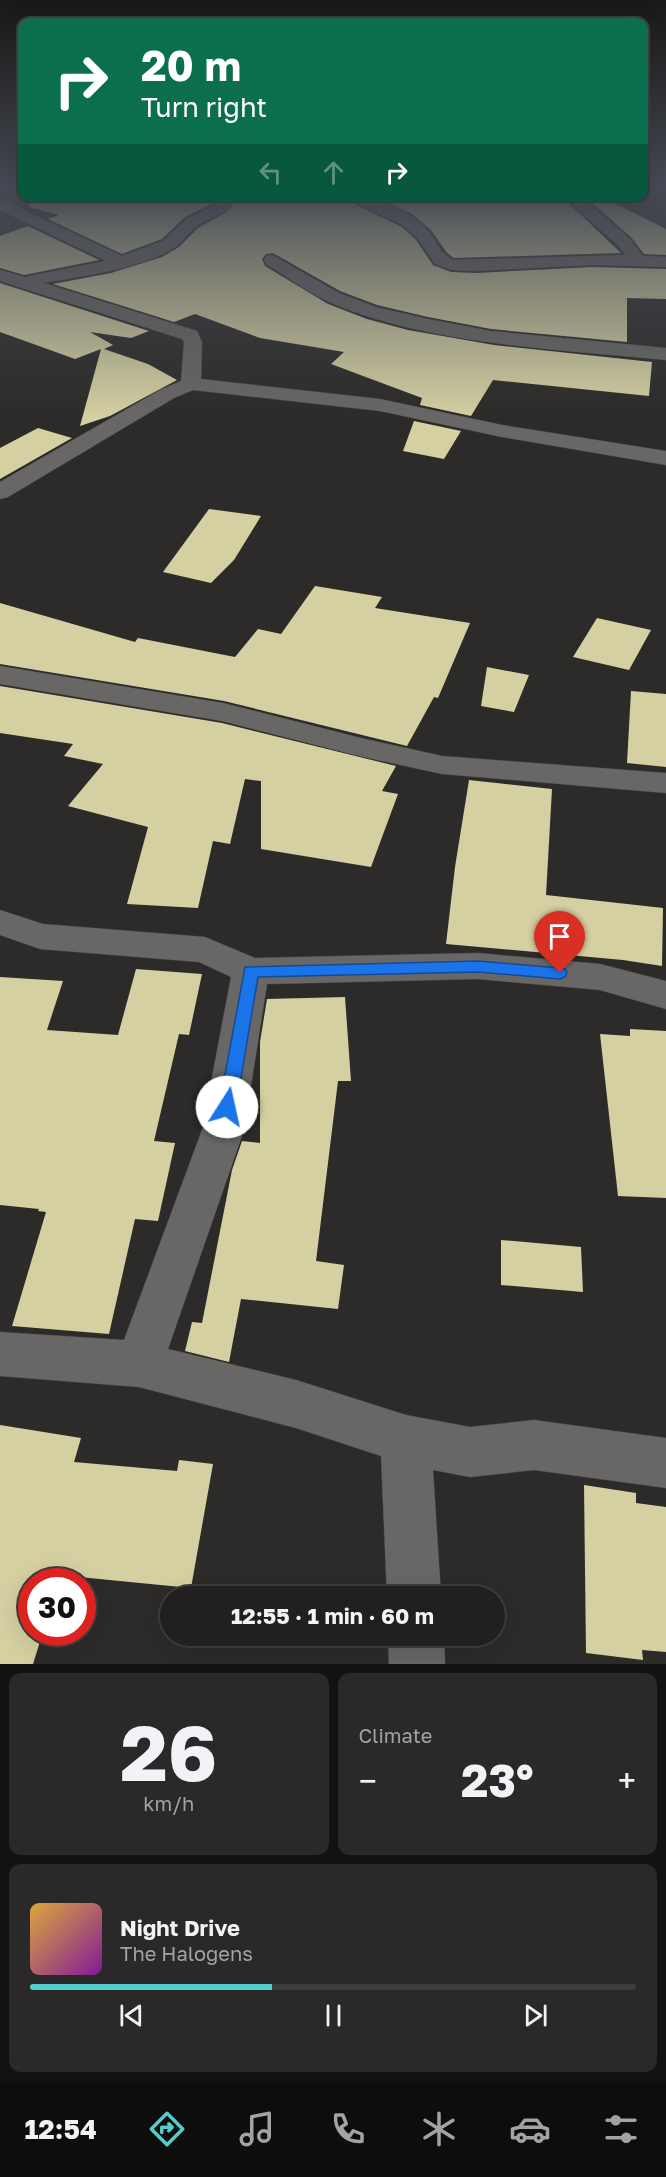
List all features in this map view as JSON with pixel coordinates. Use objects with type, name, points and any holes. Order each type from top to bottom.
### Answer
[{"type":"street","points":[[19,283],[112,264]]},
{"type":"street","points":[[278,264],[333,297],[370,310],[428,325],[491,337],[666,354]]},
{"type":"street","points":[[447,264],[501,264]]},
{"type":"street","points":[[0,275],[19,283],[190,335],[194,342],[191,384]]},
{"type":"street","points":[[0,492],[167,394],[191,384],[380,405],[502,431],[666,458]]},
{"type":"street","points":[[0,675],[223,712],[358,747],[442,765],[666,783]]},
{"type":"street","points":[[0,922],[40,936],[205,950],[251,971],[478,966],[600,977],[666,995]]},
{"type":"street","points":[[140,1364],[223,1130],[251,971]]},
{"type":"street","points":[[0,1354],[140,1364],[296,1404],[406,1440],[470,1452],[534,1445],[666,1463]]},
{"type":"street","points":[[406,1440],[413,1586]]},
{"type":"street","points":[[416,1646],[417,1664]]},
{"type":"building","points":[[0,264],[81,264],[24,275],[0,268]]},
{"type":"building","points":[[141,264],[264,264],[328,304],[367,319],[408,330],[494,345],[652,362],[649,396],[493,380],[471,416],[420,405],[422,398],[331,364],[344,352],[260,338],[195,314],[174,322],[53,284],[111,273]]},
{"type":"building","points":[[292,264],[432,264],[451,272],[476,273],[592,267],[666,269],[666,299],[627,298],[627,342],[491,329],[377,305],[340,291]]},
{"type":"building","points":[[0,283],[149,331],[131,338],[90,332],[113,345],[104,349],[148,364],[177,380],[110,416],[80,426],[101,349],[75,359],[0,332]]},
{"type":"building","points":[[414,421],[461,431],[444,459],[403,451]]},
{"type":"building","points":[[38,428],[72,438],[0,479],[0,448]]},
{"type":"building","points":[[209,509],[261,516],[234,560],[211,583],[163,572]]},
{"type":"building","points":[[315,586],[382,597],[375,608],[470,623],[438,698],[434,697],[407,746],[224,701],[0,664],[0,603],[135,642],[138,638],[235,657],[258,629],[281,634]]},
{"type":"building","points":[[597,618],[651,630],[629,670],[573,657]]},
{"type":"building","points":[[487,667],[529,675],[514,712],[481,706]]},
{"type":"building","points":[[0,686],[222,723],[396,766],[382,791],[398,794],[371,867],[261,849],[261,781],[245,779],[230,844],[213,841],[198,908],[127,904],[148,827],[68,806],[103,764],[64,756],[73,744],[0,733]]},
{"type":"building","points":[[631,691],[666,694],[666,767],[627,763]]},
{"type":"building","points":[[469,780],[552,789],[546,895],[663,908],[662,966],[623,960],[446,944]]},
{"type":"building","points":[[136,969],[202,974],[189,1035],[179,1034],[154,1141],[175,1143],[158,1221],[135,1219],[109,1334],[12,1326],[46,1212],[38,1211],[39,1209],[0,1205],[0,977],[63,981],[47,1030],[118,1035]]},
{"type":"building","points":[[345,997],[351,1081],[338,1081],[316,1261],[344,1265],[338,1309],[241,1299],[229,1362],[185,1351],[192,1322],[202,1323],[232,1170],[242,1141],[260,1143],[260,1042],[267,999]]},
{"type":"building","points":[[630,1029],[666,1031],[666,1198],[618,1196],[600,1034],[630,1036]]},
{"type":"building","points":[[501,1240],[581,1247],[583,1292],[501,1285]]},
{"type":"building","points":[[0,1425],[81,1438],[74,1462],[177,1471],[179,1460],[213,1464],[191,1586],[96,1579],[96,1568],[18,1568],[18,1646],[39,1646],[33,1664],[0,1664]]},
{"type":"building","points":[[584,1485],[636,1493],[636,1503],[666,1507],[666,1652],[642,1650],[643,1660],[586,1653]]},
{"type":"route","points":[[227,1107],[251,971],[478,966],[560,973]]}]
